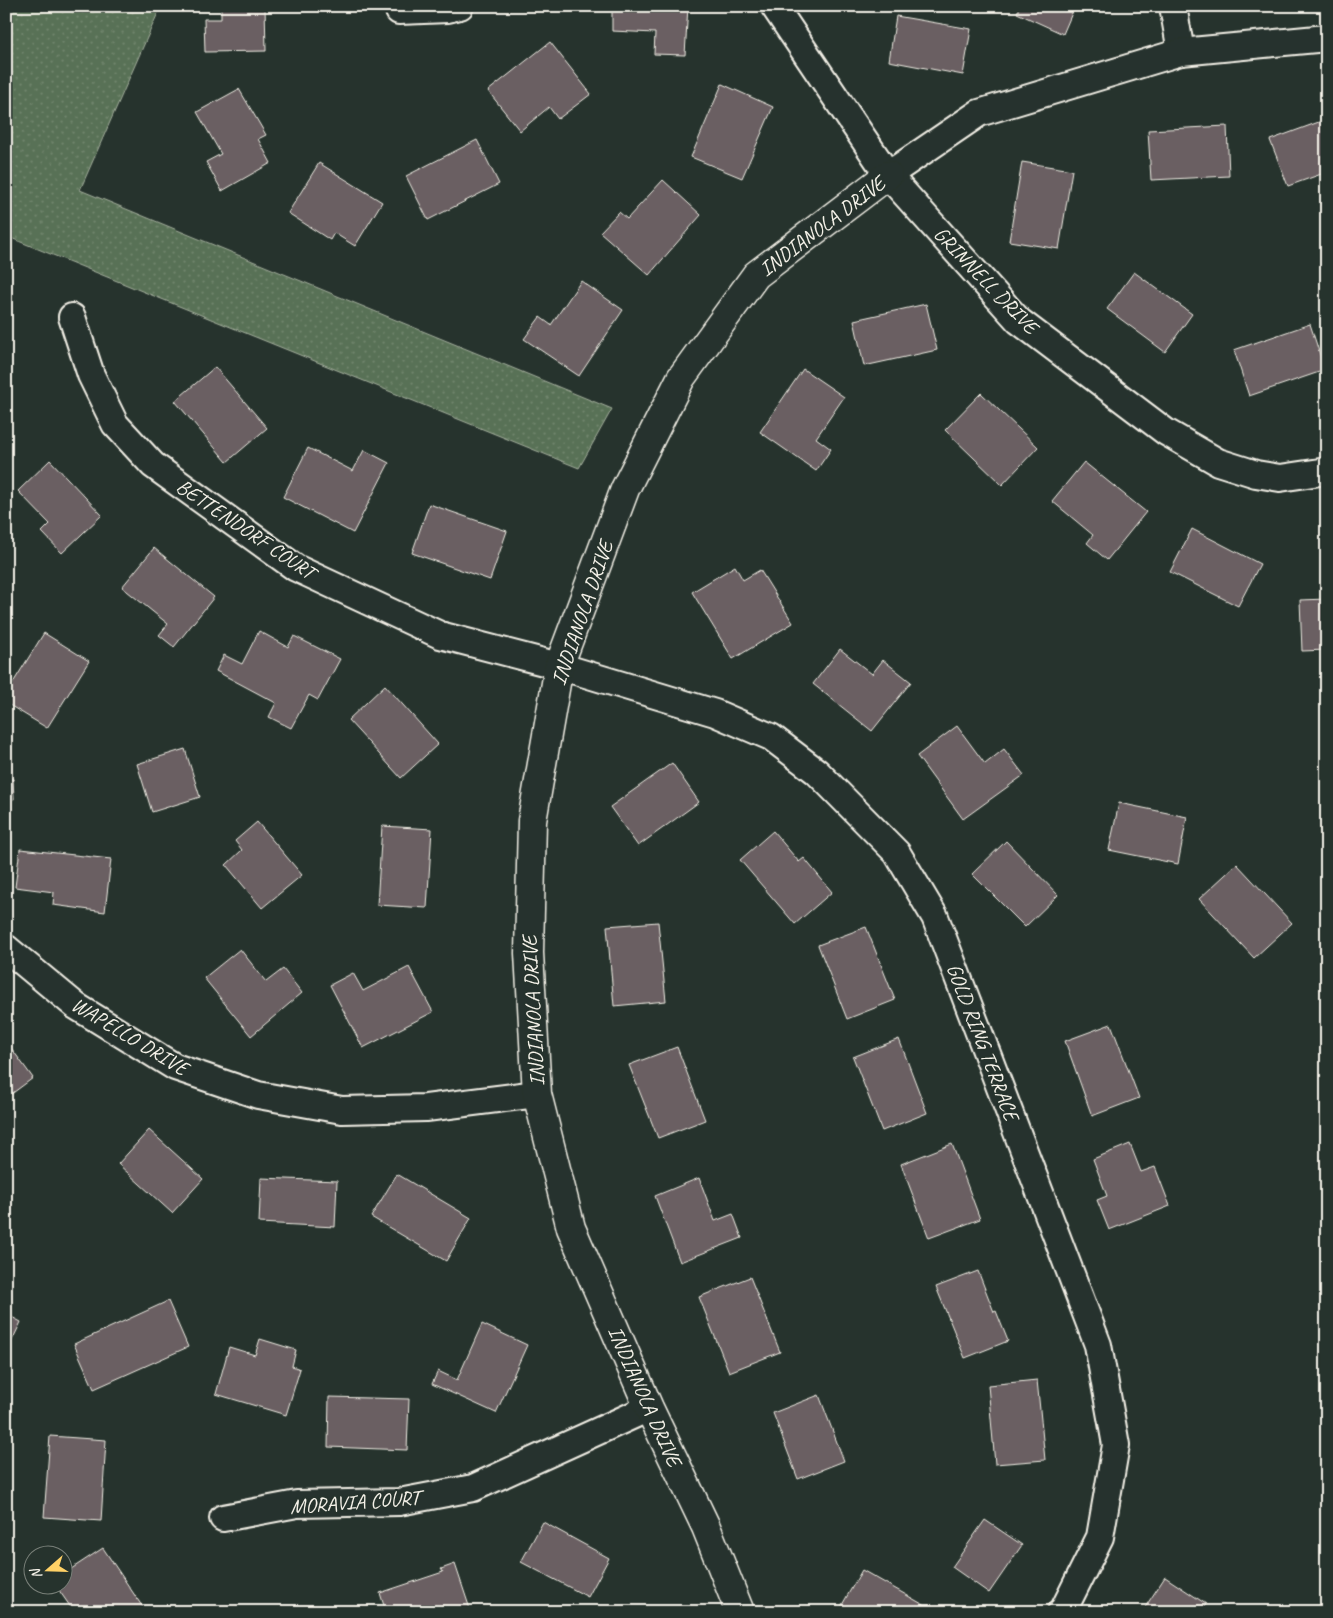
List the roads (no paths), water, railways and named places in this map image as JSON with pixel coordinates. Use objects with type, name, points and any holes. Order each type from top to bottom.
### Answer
[{"type":"street","points":[[400,11],[448,9],[460,6]]},
{"type":"street","name":"GRINNELL DRIVE","points":[[774,6],[888,175],[1020,321],[1166,432],[1218,462],[1256,474],[1280,478],[1327,471]]},
{"type":"street","points":[[1173,6],[1181,52]]},
{"type":"street","name":"INDIANOLA DRIVE","points":[[740,1612],[706,1527],[649,1408],[571,1228],[537,1094],[529,952],[532,821],[559,666],[625,490],[681,378],[756,274],[888,175],[979,113],[1181,52],[1327,38]]},
{"type":"street","name":"BETTENDORF COURT","points":[[72,317],[90,375],[115,424],[153,465],[296,568],[440,635],[559,666]]},
{"type":"street","name":"GOLD RING TERRACE","points":[[559,666],[715,712],[771,737],[817,772],[897,853],[934,917],[1098,1345],[1116,1445],[1100,1538],[1061,1612]]},
{"type":"street","name":"WAPELLO DRIVE","points":[[6,948],[76,1006],[175,1067],[258,1095],[342,1110],[426,1108],[537,1094]]},
{"type":"street","name":"MORAVIA COURT","points":[[223,1518],[297,1504],[399,1502],[473,1488],[649,1408]]}]
